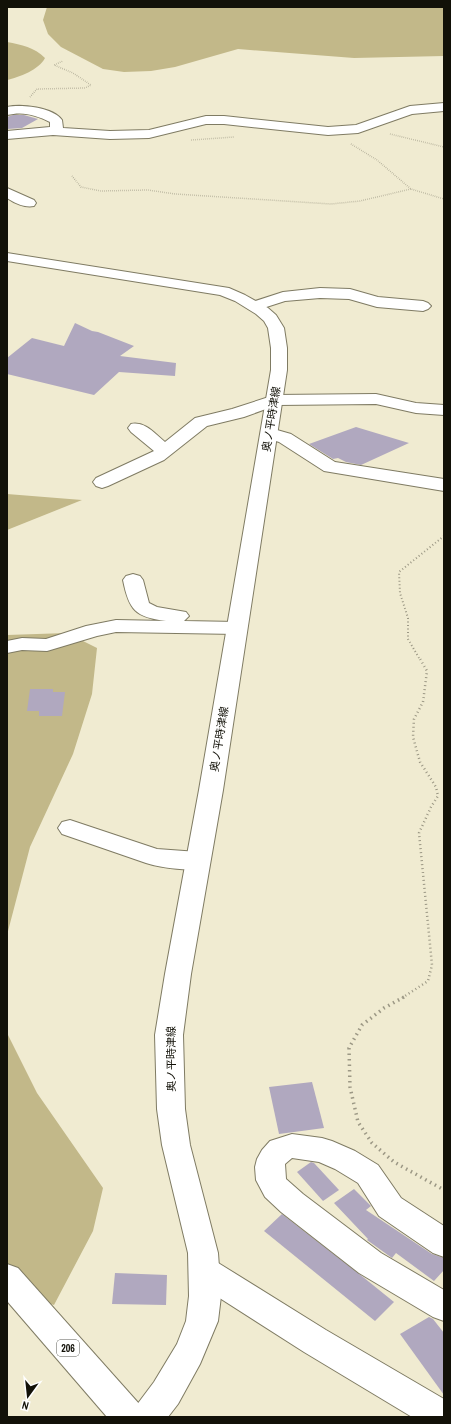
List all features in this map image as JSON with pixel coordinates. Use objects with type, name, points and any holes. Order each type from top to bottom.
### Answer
[{"type":"main road","points":[[7,135],[56,131],[100,135],[149,134],[206,120],[224,120],[328,130],[358,129],[410,110],[444,107]]},
{"type":"main road","points":[[13,110],[34,110],[56,120],[56,131]]},
{"type":"main road","points":[[100,135],[119,123]]},
{"type":"main road","points":[[7,192],[16,198],[29,203]]},
{"type":"main road","name":"奥ノ平時津線","points":[[7,256],[209,288],[232,294],[254,306],[270,318],[276,328],[279,348],[279,370],[270,433],[178,974],[169,1035],[171,1109],[176,1145],[203,1253],[205,1296],[202,1321],[189,1353],[166,1393],[148,1417]]},
{"type":"main road","points":[[254,306],[283,297],[320,293],[350,294],[377,302],[423,306]]},
{"type":"main road","points":[[102,482],[158,456],[201,422],[238,413],[274,400],[376,399],[416,408],[444,410]]},
{"type":"main road","points":[[137,428],[165,451]]},
{"type":"main road","points":[[270,433],[285,438],[330,467],[444,485]]},
{"type":"main road","points":[[133,580],[138,599],[142,607],[155,613],[238,623]]},
{"type":"main road","points":[[7,647],[22,644],[48,645],[93,630],[116,626],[238,623]]},
{"type":"main road","points":[[70,828],[155,857],[198,861]]},
{"type":"main road","points":[[444,1243],[390,1207],[368,1174],[345,1160],[322,1150],[292,1146],[280,1150],[272,1159],[270,1167],[271,1180],[275,1188],[292,1203],[370,1263],[444,1308]]},
{"type":"main road","points":[[204,1272],[315,1341],[443,1417]]},
{"type":"main road","name":"206","points":[[7,1278],[129,1417]]},
{"type":"path","points":[[13,110],[37,89],[85,88],[91,86],[73,73],[54,65],[63,61]]},
{"type":"path","points":[[358,129],[389,134],[444,147]]},
{"type":"path","points":[[328,130],[377,160],[411,190],[444,199]]},
{"type":"path","points":[[72,176],[81,187],[101,191],[148,190],[176,194],[331,204],[360,201],[411,190]]},
{"type":"path","points":[[444,536],[420,552],[399,572],[400,593],[408,618],[408,639],[427,671],[423,702],[414,719],[413,737],[420,762],[436,787],[438,796],[431,807],[419,833],[432,966],[428,981],[414,991],[384,1008],[362,1025],[349,1048],[350,1087],[358,1122],[372,1143],[394,1162],[444,1190]]},
{"type":"shaded area","points":[[47,7],[444,7],[444,56],[354,58],[238,49],[175,67],[151,71],[124,72],[103,69],[61,47],[48,34],[43,20]]},
{"type":"shaded area","points":[[7,42],[23,45],[41,54],[45,58],[34,69],[23,75],[7,80]]},
{"type":"shaded area","points":[[7,494],[82,500],[7,530]]},
{"type":"shaded area","points":[[67,633],[97,648],[92,694],[73,754],[30,847],[7,935],[7,635]]},
{"type":"shaded area","points":[[7,1033],[37,1093],[103,1188],[93,1231],[54,1305],[7,1290]]},
{"type":"building","points":[[13,115],[24,115],[38,119],[22,128],[7,129],[7,117]]},
{"type":"building","points":[[75,323],[92,331],[134,346],[120,356],[176,363],[175,376],[119,372],[94,395],[7,374],[7,358],[32,338],[64,346]]},
{"type":"building","points":[[356,427],[409,443],[361,465],[346,462],[338,458],[333,459],[309,444]]},
{"type":"building","points":[[30,689],[53,689],[53,692],[65,692],[62,716],[39,716],[39,711],[27,711]]},
{"type":"building","points":[[312,1082],[324,1128],[279,1134],[269,1087]]},
{"type":"building","points":[[311,1162],[314,1163],[339,1190],[323,1201],[297,1172]]},
{"type":"building","points":[[354,1189],[371,1206],[366,1210],[432,1254],[444,1258],[444,1270],[434,1281],[396,1253],[392,1258],[367,1240],[368,1239],[334,1203]]},
{"type":"building","points":[[282,1214],[394,1302],[375,1321],[264,1231]]},
{"type":"building","points":[[115,1273],[167,1275],[166,1305],[112,1304]]},
{"type":"building","points":[[429,1317],[433,1319],[444,1333],[444,1395],[400,1334]]}]
